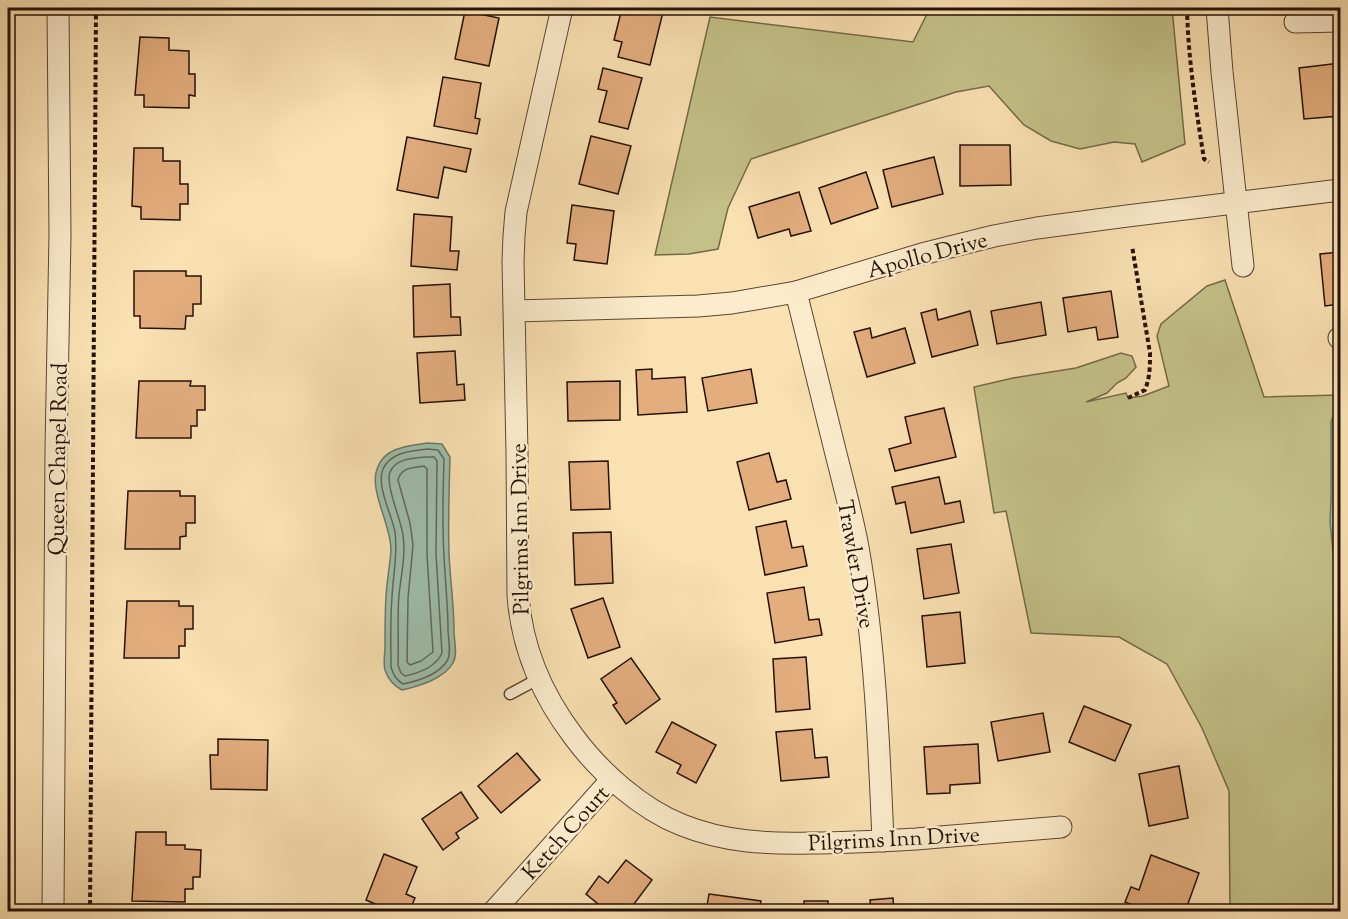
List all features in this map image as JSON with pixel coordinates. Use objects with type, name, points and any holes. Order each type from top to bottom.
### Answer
[{"type":"street","name":"Queen Chapel Road","points":[[53,912],[60,235],[58,8]]},
{"type":"street","name":"Pilgrims Inn Drive","points":[[562,8],[516,212],[513,262],[520,619],[524,639],[538,679],[567,729],[595,763],[647,806],[680,825],[716,836],[753,843],[855,843],[1060,827]]},
{"type":"street","points":[[1216,8],[1243,266]]},
{"type":"street","points":[[1295,21],[1341,21]]},
{"type":"street","name":"Apollo Drive","points":[[515,311],[732,303],[796,292],[922,254],[994,236],[1060,225],[1341,190]]},
{"type":"street","name":"Trawler Drive","points":[[796,292],[846,494],[865,590],[884,841]]},
{"type":"street","name":"Ketch Court","points":[[493,912],[612,779]]},
{"type":"lane","points":[[510,693],[538,679]]},
{"type":"path","points":[[90,912],[96,8]]},
{"type":"path","points":[[1187,8],[1193,84],[1204,159],[1215,164]]},
{"type":"path","points":[[1128,398],[1145,390],[1149,381],[1150,369],[1150,353],[1132,246]]},
{"type":"shaded area","points":[[930,8],[1172,8],[1185,144],[1142,162],[1135,144],[1114,142],[1080,149],[1051,141],[1024,125],[989,86],[956,92],[751,159],[728,208],[718,249],[689,254],[655,255],[710,17],[913,42]]},
{"type":"shaded area","points":[[1225,280],[1264,397],[1340,395],[1340,911],[1230,911],[1229,791],[1202,728],[1167,664],[1119,637],[1031,633],[1006,511],[994,513],[974,387],[1076,368],[1121,353],[1132,356],[1136,367],[1107,393],[1086,402],[1126,393],[1128,398],[1143,396],[1169,386],[1157,336],[1161,324],[1207,286]]},
{"type":"water","points":[[1340,416],[1340,594],[1336,580],[1330,522],[1331,423],[1332,418]]},
{"type":"water","points":[[427,443],[442,444],[450,457],[449,553],[455,656],[449,669],[437,678],[402,690],[392,682],[384,667],[386,596],[391,550],[375,478],[380,462],[385,456],[398,449]]},
{"type":"building","points":[[622,8],[645,8],[663,12],[650,65],[618,57],[622,42],[614,40]]},
{"type":"building","points":[[465,11],[499,18],[489,66],[455,59]]},
{"type":"building","points":[[140,37],[169,38],[169,50],[189,51],[189,74],[195,74],[195,96],[189,95],[189,108],[144,107],[144,95],[135,95]]},
{"type":"building","points":[[1340,63],[1340,116],[1304,119],[1299,68]]},
{"type":"building","points":[[603,68],[642,78],[628,129],[599,122],[607,91],[598,89]]},
{"type":"building","points":[[443,77],[481,83],[475,118],[480,119],[477,134],[434,126]]},
{"type":"building","points":[[591,136],[631,146],[618,194],[579,184]]},
{"type":"building","points":[[407,137],[471,149],[466,172],[444,167],[438,198],[397,190]]},
{"type":"building","points":[[960,145],[1010,145],[1011,185],[960,186]]},
{"type":"building","points":[[134,148],[163,148],[163,161],[180,161],[180,184],[188,184],[188,204],[180,204],[180,220],[141,219],[141,207],[132,206]]},
{"type":"building","points":[[934,157],[943,194],[892,207],[883,170]]},
{"type":"building","points":[[866,172],[878,208],[831,224],[819,188]]},
{"type":"building","points":[[799,192],[811,231],[791,236],[789,229],[758,238],[749,207]]},
{"type":"building","points":[[572,205],[614,211],[607,264],[574,260],[576,244],[567,243]]},
{"type":"building","points":[[414,214],[452,217],[450,251],[459,251],[457,270],[411,266]]},
{"type":"building","points":[[1340,252],[1340,304],[1325,306],[1320,254]]},
{"type":"building","points":[[134,271],[186,271],[186,276],[201,276],[201,304],[193,304],[193,316],[186,316],[185,329],[140,328],[140,316],[134,316]]},
{"type":"building","points":[[450,284],[451,317],[460,317],[461,335],[414,337],[413,286]]},
{"type":"building","points":[[1111,291],[1118,337],[1098,340],[1096,327],[1068,332],[1063,298]]},
{"type":"building","points":[[1041,302],[1046,335],[997,344],[991,311]]},
{"type":"building","points":[[936,309],[938,320],[970,311],[978,345],[932,357],[921,313]]},
{"type":"building","points":[[870,328],[872,338],[905,328],[915,363],[867,377],[854,332]]},
{"type":"building","points":[[455,351],[457,385],[464,384],[465,400],[420,403],[417,353]]},
{"type":"building","points":[[652,369],[652,379],[685,377],[687,412],[638,415],[636,370]]},
{"type":"building","points":[[751,369],[757,403],[708,411],[702,378]]},
{"type":"building","points":[[139,381],[191,381],[190,386],[205,386],[205,410],[197,410],[197,426],[191,426],[191,438],[136,438]]},
{"type":"building","points":[[620,381],[620,420],[568,421],[567,382]]},
{"type":"building","points":[[944,408],[956,457],[895,471],[889,449],[911,443],[905,417]]},
{"type":"building","points":[[769,453],[777,482],[786,480],[791,499],[749,510],[737,462]]},
{"type":"building","points":[[608,461],[610,509],[571,510],[569,462]]},
{"type":"building","points":[[939,477],[945,504],[960,501],[964,522],[911,533],[905,502],[896,504],[892,487]]},
{"type":"building","points":[[128,491],[180,491],[180,496],[195,496],[195,523],[186,523],[186,536],[180,537],[180,549],[125,549]]},
{"type":"building","points":[[786,521],[792,548],[803,546],[807,566],[765,575],[756,527]]},
{"type":"building","points":[[611,532],[613,583],[575,585],[573,533]]},
{"type":"building","points":[[951,544],[959,593],[924,599],[917,549]]},
{"type":"building","points":[[804,587],[809,620],[819,619],[822,635],[775,643],[767,593]]},
{"type":"building","points":[[603,598],[620,647],[588,658],[571,609]]},
{"type":"building","points":[[127,601],[179,601],[179,606],[193,606],[193,629],[185,629],[185,646],[179,646],[179,658],[124,658]]},
{"type":"building","points":[[960,612],[965,663],[927,667],[922,616]]},
{"type":"building","points":[[806,657],[810,709],[776,712],[773,659]]},
{"type":"building","points":[[631,658],[660,699],[626,724],[613,705],[617,703],[601,679]]},
{"type":"building","points":[[1084,706],[1131,725],[1115,761],[1069,742]]},
{"type":"building","points":[[1043,713],[1050,752],[998,761],[991,722]]},
{"type":"building","points":[[672,722],[716,745],[696,783],[677,773],[681,765],[656,752]]},
{"type":"building","points":[[812,729],[815,758],[827,757],[829,777],[781,781],[776,732]]},
{"type":"building","points":[[218,739],[268,740],[267,790],[211,789],[210,755],[218,755]]},
{"type":"building","points":[[978,744],[980,783],[950,785],[950,793],[927,794],[924,747]]},
{"type":"building","points":[[517,753],[540,780],[501,813],[478,786]]},
{"type":"building","points":[[1179,766],[1188,818],[1149,826],[1139,774]]},
{"type":"building","points":[[461,792],[478,818],[456,833],[459,838],[443,850],[422,819]]},
{"type":"building","points":[[136,832],[166,832],[166,845],[185,845],[185,849],[201,850],[200,877],[193,877],[193,889],[185,889],[185,902],[132,901]]},
{"type":"building","points":[[384,854],[417,867],[406,894],[415,898],[409,912],[394,912],[366,900]]},
{"type":"building","points":[[1151,855],[1199,873],[1185,912],[1151,912],[1125,902],[1131,887],[1139,890]]},
{"type":"building","points":[[626,860],[652,880],[628,912],[608,912],[586,894],[599,876],[608,883]]},
{"type":"building","points":[[709,894],[761,901],[759,912],[706,912]]},
{"type":"building","points":[[893,898],[894,912],[850,912],[871,910],[870,900]]},
{"type":"building","points":[[804,901],[828,901],[828,912],[804,912]]},
{"type":"building","points":[[960,906],[960,912],[908,912],[908,910]]},
{"type":"building","points":[[1015,907],[1028,912],[1013,912]]}]
